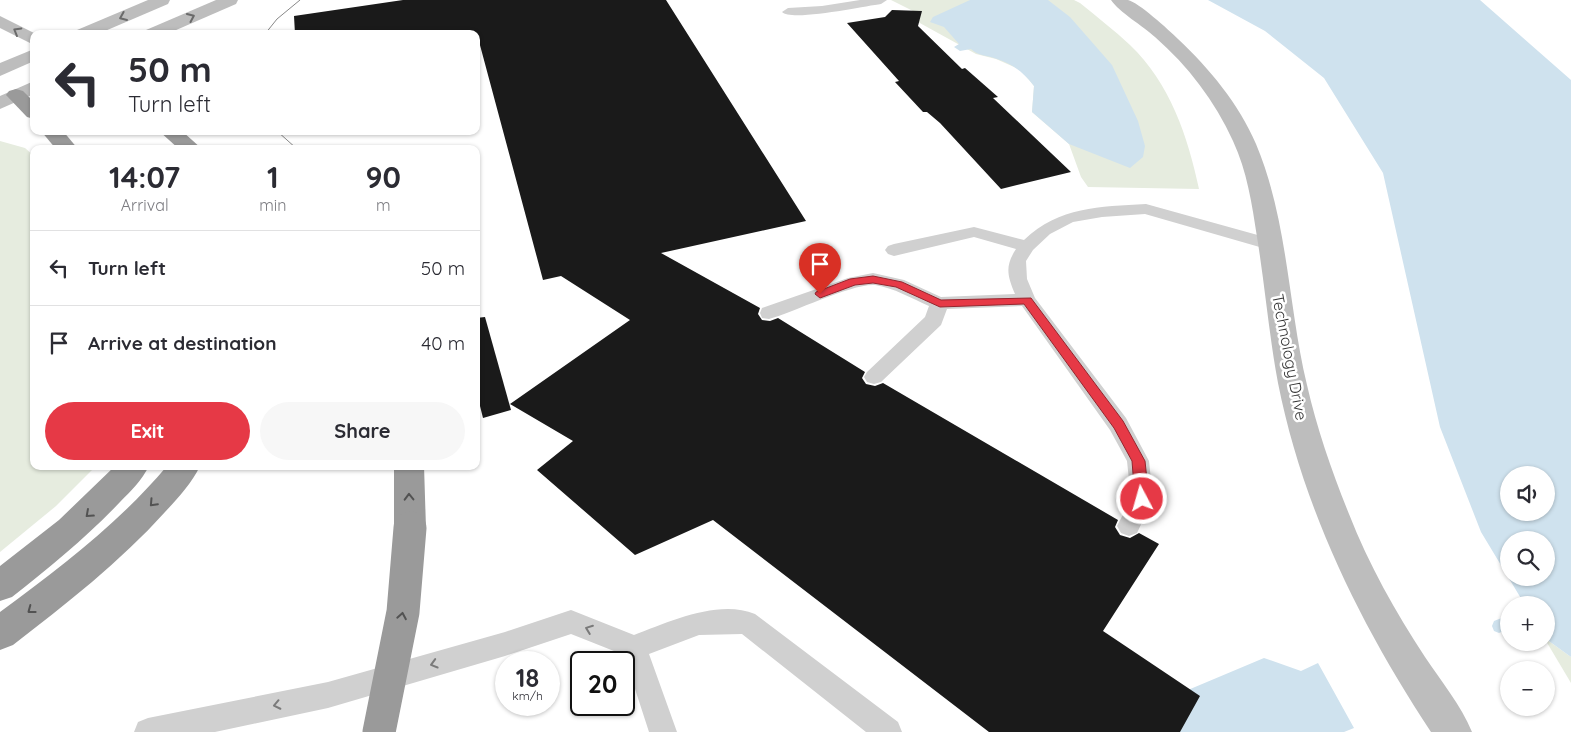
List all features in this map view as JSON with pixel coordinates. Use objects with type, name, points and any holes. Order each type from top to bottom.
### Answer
[{"type":"highway","points":[[17,95],[30,110]]},
{"type":"highway","points":[[55,135],[64,145]]},
{"type":"highway","points":[[174,135],[187,145]]},
{"type":"highway","points":[[0,586],[51,548],[101,504],[131,470]]},
{"type":"highway","points":[[0,633],[52,594],[120,538],[182,470]]},
{"type":"highway","points":[[379,732],[403,612],[410,528],[409,470]]},
{"type":"street","points":[[92,30],[162,0]]},
{"type":"street","points":[[161,30],[230,0]]},
{"type":"street","name":"Technology Drive","points":[[1119,0],[1159,30],[1206,80],[1229,113],[1254,167],[1270,244],[1290,372],[1304,428],[1329,502],[1354,565],[1389,630],[1453,732]]},
{"type":"street","points":[[0,21],[30,38]]},
{"type":"street","points":[[0,70],[30,56]]},
{"type":"street","points":[[0,78],[17,95]]},
{"type":"lane","points":[[823,0],[788,12],[822,10],[881,0]]},
{"type":"lane","points":[[1129,526],[1142,499],[1138,461],[1118,424],[1027,300],[1018,279],[1017,261],[1027,246],[1044,230],[1068,218],[1102,212],[1146,209],[1270,244]]},
{"type":"lane","points":[[894,250],[974,232],[1027,246]]},
{"type":"lane","points":[[769,313],[854,282],[873,279],[898,284],[940,303],[1027,300]]},
{"type":"lane","points":[[874,377],[934,320],[940,303]]},
{"type":"lane","points":[[148,732],[328,694],[504,644],[571,622],[634,647],[699,623],[746,622],[880,726]]},
{"type":"lane","points":[[634,647],[663,732]]},
{"type":"shaded area","points":[[891,0],[1074,0],[1080,3],[1130,45],[1156,76],[1167,94],[1183,131],[1199,189],[1088,187],[1081,177],[1069,144],[1032,112],[1034,86],[1021,70],[996,59],[976,54],[918,22],[920,19],[915,12]]},
{"type":"shaded area","points":[[0,141],[25,148],[30,152],[30,470],[92,470],[56,506],[0,552]]},
{"type":"shaded area","points":[[1555,645],[1571,657],[1571,683],[1552,651],[1555,651]]},
{"type":"water","points":[[970,0],[1048,0],[1070,17],[1112,65],[1138,121],[1145,146],[1143,157],[1130,168],[1069,144],[1032,112],[1034,86],[1022,73],[1013,66],[971,49],[960,51],[954,47],[959,44],[944,27],[930,22],[933,17]]},
{"type":"water","points":[[1208,0],[1480,0],[1571,80],[1571,657],[1555,645],[1555,596],[1520,596],[1514,586],[1555,586],[1555,531],[1500,531],[1500,564],[1481,532],[1440,427],[1383,173],[1324,78],[1265,31]]},
{"type":"water","points":[[1264,658],[1301,671],[1318,663],[1354,728],[1344,732],[1088,732]]},
{"type":"building","points":[[403,0],[666,0],[806,221],[661,253],[760,308],[758,314],[762,320],[770,321],[778,318],[865,372],[862,378],[866,384],[875,386],[883,383],[1118,520],[1115,527],[1120,535],[1130,538],[1139,533],[1159,544],[1103,631],[1200,696],[1180,732],[989,732],[713,520],[635,555],[537,470],[573,441],[510,404],[630,320],[561,276],[543,280],[480,45],[480,30],[295,30],[294,16]]},
{"type":"building","points":[[892,10],[922,11],[918,26],[962,69],[965,68],[998,97],[993,98],[1071,172],[1001,189],[940,123],[927,112],[923,112],[895,82],[899,81],[847,23],[885,17]]},
{"type":"building","points":[[485,317],[511,410],[483,418],[480,406],[480,318]]},
{"type":"tram line","points":[[268,30],[277,19],[300,0]]},
{"type":"tram line","points":[[281,135],[293,145]]},
{"type":"route","points":[[820,294],[854,282],[873,279],[898,284],[940,303],[966,304],[1027,300],[1118,424],[1138,461],[1142,499]]}]
